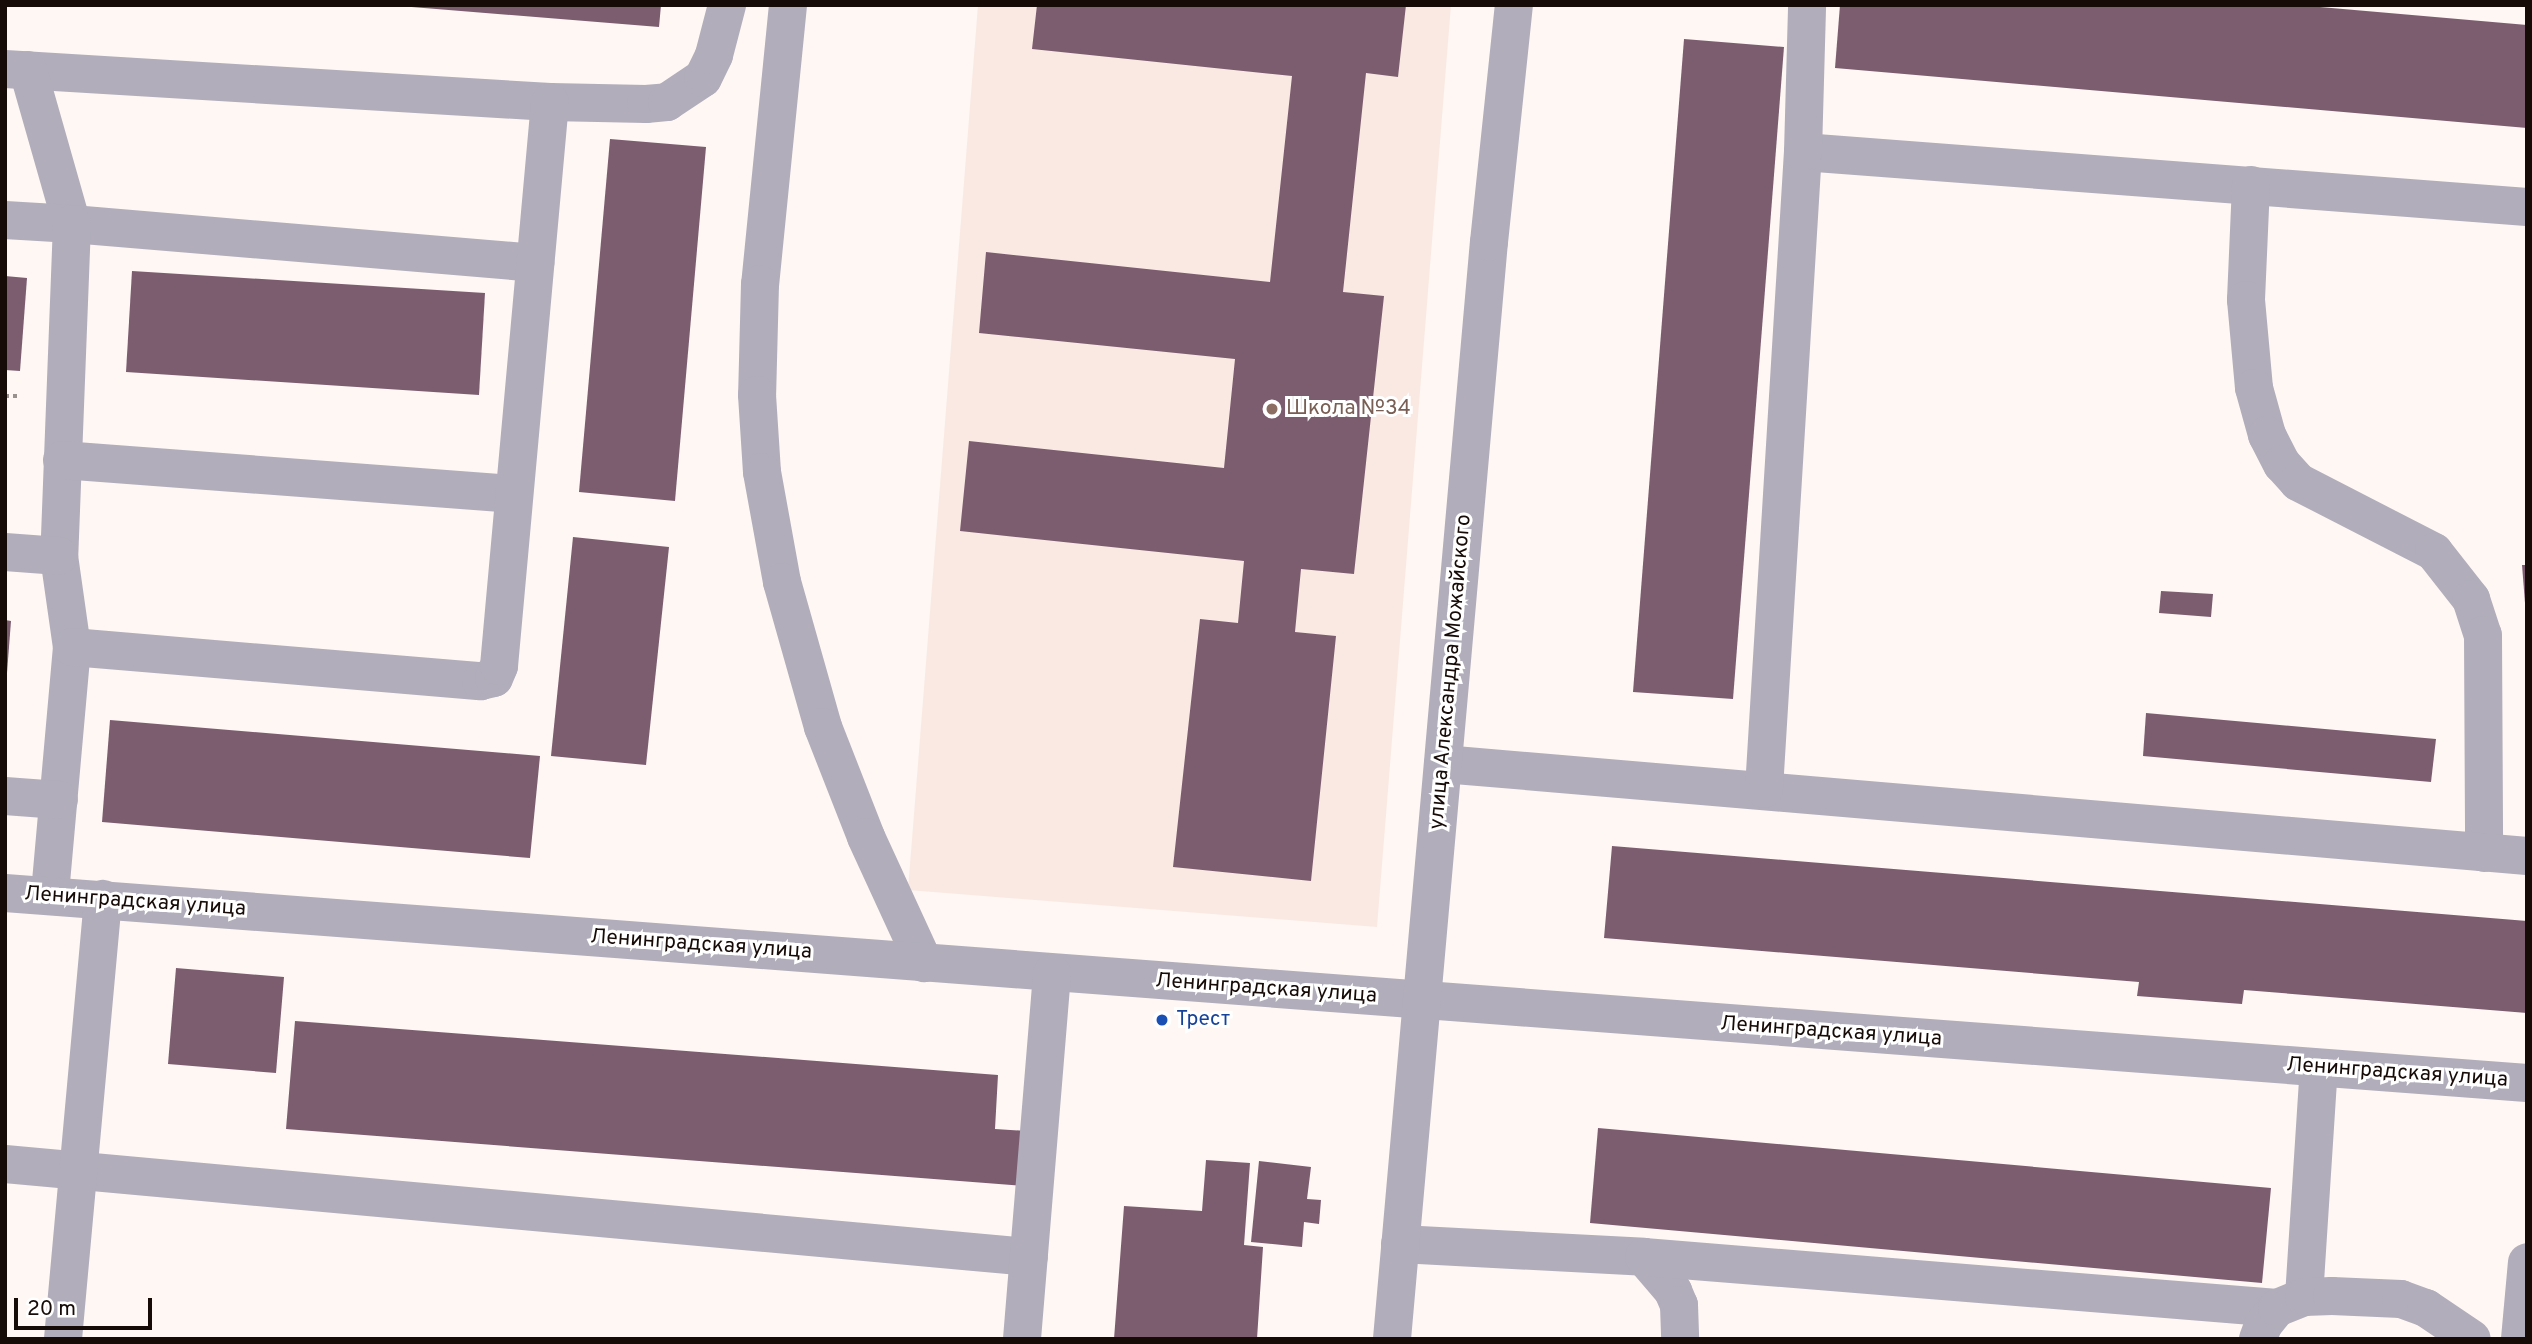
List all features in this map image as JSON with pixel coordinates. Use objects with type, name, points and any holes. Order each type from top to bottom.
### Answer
[{"type":"street","points":[[50,895],[72,647],[59,556],[72,224],[17,70],[550,102],[646,104],[667,102],[703,78],[714,55],[727,5]]},
{"type":"street","points":[[788,5],[760,284],[757,396],[762,472],[782,582],[823,727],[866,837],[924,963]]},
{"type":"street","name":"улица Александра Можайского","points":[[1392,1339],[1489,242],[1514,5]]},
{"type":"street","points":[[1764,789],[1802,152],[1807,5]]},
{"type":"street","points":[[72,647],[481,681],[494,678],[499,666],[550,102]]},
{"type":"street","points":[[1802,152],[2527,207]]},
{"type":"street","points":[[2251,185],[2246,300],[2254,388],[2267,435],[2282,464],[2298,482],[2434,552],[2471,599],[2483,635],[2484,853]]},
{"type":"street","points":[[5,220],[535,263]]},
{"type":"street","points":[[62,460],[514,494]]},
{"type":"street","points":[[5,552],[59,556]]},
{"type":"street","points":[[1443,764],[1764,789],[2527,856]]},
{"type":"street","points":[[5,796],[59,800]]},
{"type":"street","name":"Ленинградская улица","points":[[5,892],[2527,1083]]},
{"type":"street","points":[[63,1339],[103,899]]},
{"type":"street","points":[[1022,1339],[1052,973]]},
{"type":"street","points":[[2280,1314],[2319,1068]]},
{"type":"street","points":[[5,1164],[1029,1257]]},
{"type":"street","points":[[1400,1244],[1644,1257],[2280,1314],[2401,1299],[2426,1308],[2472,1339]]},
{"type":"street","points":[[1644,1257],[1672,1291],[1679,1305],[1680,1339]]},
{"type":"street","points":[[2520,1339],[2527,1262]]},
{"type":"shaded area","points":[[978,5],[1451,5],[1377,927],[908,890]]},
{"type":"building","points":[[387,5],[661,5],[659,27]]},
{"type":"building","points":[[1037,5],[1406,5],[1398,77],[1366,73],[1343,292],[1384,296],[1354,574],[1301,569],[1295,632],[1336,636],[1311,881],[1173,867],[1200,619],[1238,623],[1244,561],[960,531],[969,441],[1224,468],[1235,359],[979,333],[986,252],[1270,282],[1292,76],[1032,49]]},
{"type":"building","points":[[1840,5],[2297,5],[2527,25],[2527,128],[1835,68]]},
{"type":"building","points":[[1684,39],[1784,47],[1733,699],[1633,692]]},
{"type":"building","points":[[610,139],[706,147],[675,501],[579,492]]},
{"type":"building","points":[[132,271],[485,293],[479,395],[126,372]]},
{"type":"building","points":[[5,276],[27,278],[20,371],[5,370]]},
{"type":"building","points":[[573,537],[669,547],[646,765],[551,756]]},
{"type":"building","points":[[2522,565],[2527,565],[2527,603],[2525,603]]},
{"type":"building","points":[[2161,591],[2213,594],[2211,617],[2159,613]]},
{"type":"building","points":[[5,620],[11,621],[7,673],[5,673]]},
{"type":"building","points":[[2146,713],[2436,739],[2431,782],[2143,756]]},
{"type":"building","points":[[110,720],[540,756],[530,858],[102,822]]},
{"type":"building","points":[[1612,846],[2527,921],[2527,1013],[2244,990],[2242,1004],[2137,996],[2139,982],[1604,938]]},
{"type":"building","points":[[176,968],[284,977],[276,1073],[168,1064]]},
{"type":"building","points":[[295,1021],[998,1075],[995,1129],[1027,1131],[1024,1186],[286,1129]]},
{"type":"building","points":[[1598,1128],[2271,1188],[2262,1283],[1590,1223]]},
{"type":"building","points":[[1206,1160],[1250,1163],[1244,1245],[1263,1247],[1257,1339],[1114,1339],[1124,1206],[1202,1211]]},
{"type":"building","points":[[1259,1161],[1311,1167],[1307,1199],[1321,1200],[1319,1224],[1304,1222],[1302,1247],[1251,1242]]},
{"type":"place","name":"Школа №34","points":[[1272,409]]},
{"type":"place","name":"Трест","points":[[1162,1020]]}]
